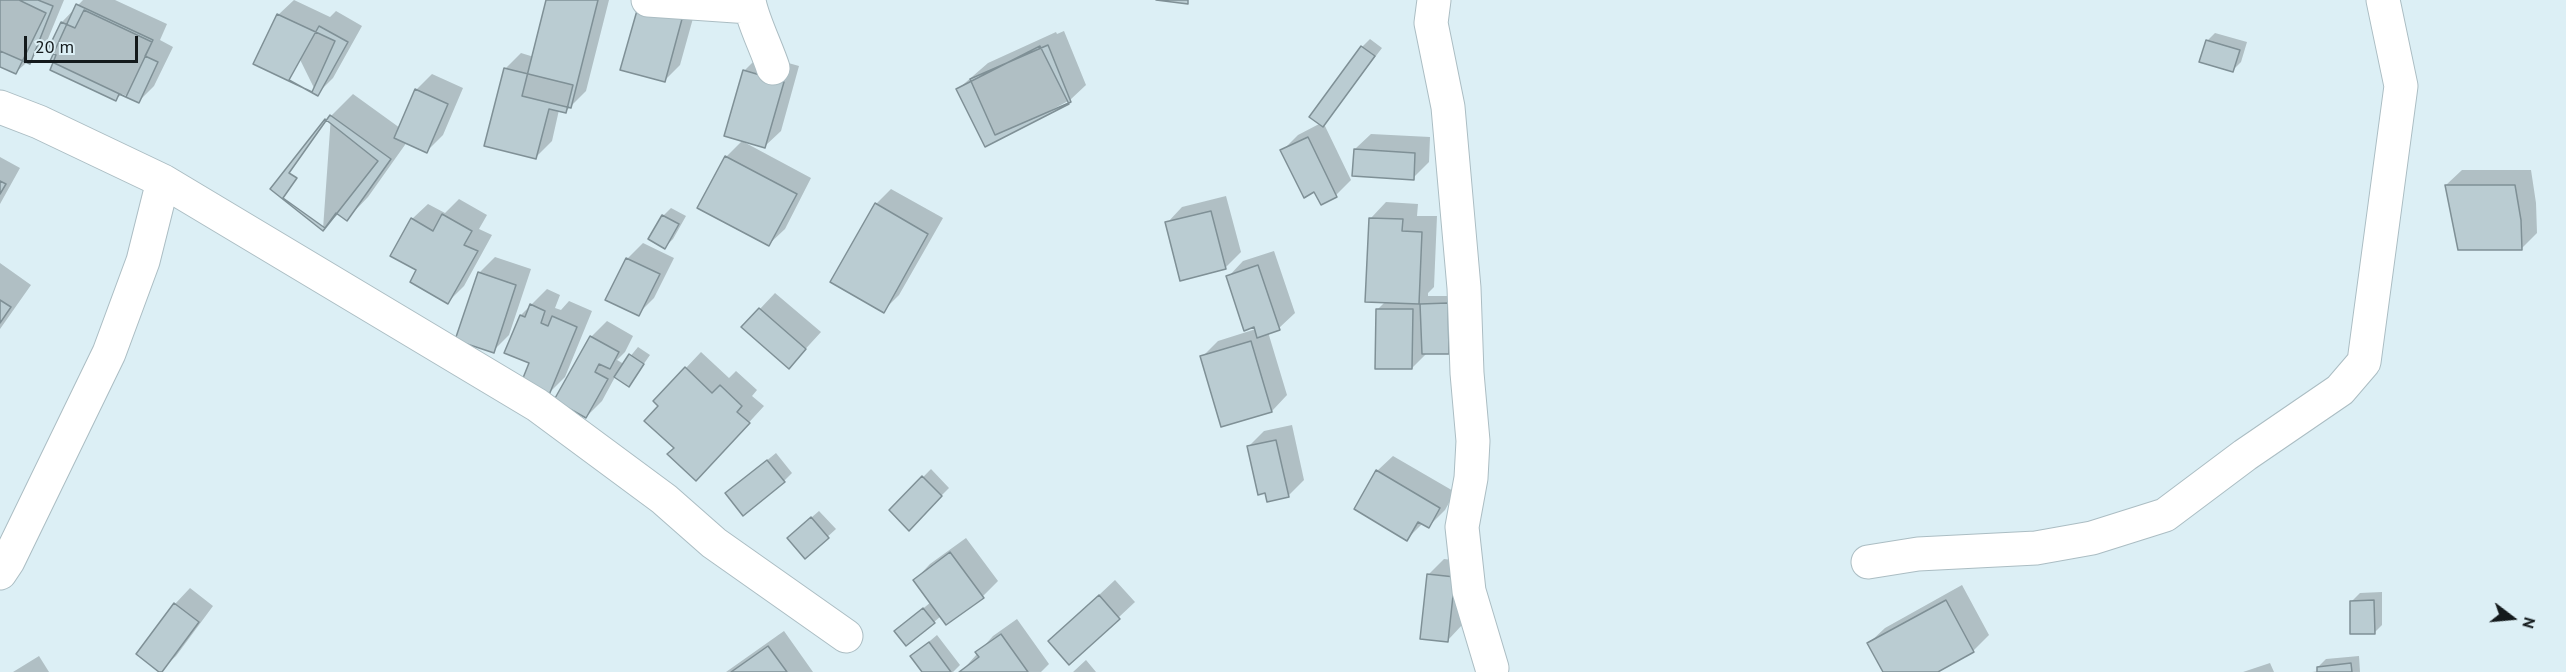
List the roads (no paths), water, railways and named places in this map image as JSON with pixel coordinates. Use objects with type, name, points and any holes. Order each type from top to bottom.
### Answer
[{"type":"street","points":[[648,0],[749,4],[774,68]]},
{"type":"street","points":[[1434,0],[1431,23],[1448,107],[1464,288],[1467,373],[1473,441],[1471,478],[1462,527],[1469,591],[1492,668]]},
{"type":"street","points":[[1868,562],[1928,553],[2036,548],[2092,538],[2165,515],[2245,455],[2340,390],[2364,362],[2401,86],[2383,0]]},
{"type":"street","points":[[0,106],[163,181],[537,405],[664,499],[714,543],[846,636]]},
{"type":"street","points":[[0,573],[9,561],[109,353],[143,261],[163,181]]}]
